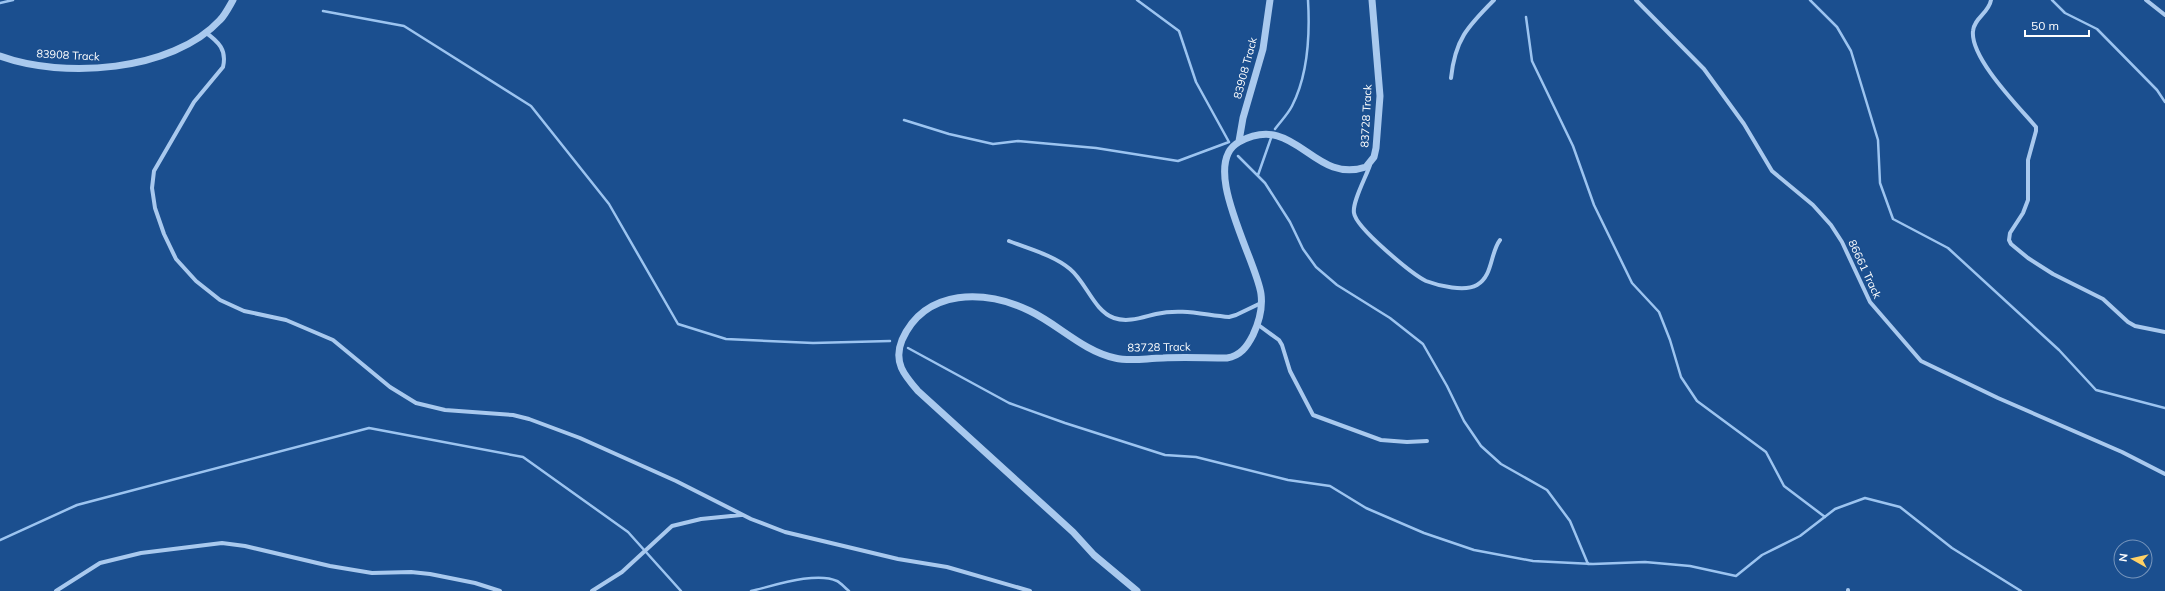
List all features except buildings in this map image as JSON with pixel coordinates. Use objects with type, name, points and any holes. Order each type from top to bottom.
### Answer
[{"type":"street","name":"83908 Track","points":[[0,56],[27,64],[64,68],[91,69],[116,67],[162,55],[205,32],[220,20],[233,0]]},
{"type":"street","name":"83908 Track","points":[[1239,141],[1243,118],[1263,49],[1270,0]]},
{"type":"street","name":"83728 Track","points":[[1137,591],[1094,555],[1068,528],[918,391],[899,365],[898,354],[906,332],[912,322],[932,305],[943,300],[968,297],[1004,301],[1018,305],[1051,323],[1097,352],[1125,360],[1233,357],[1244,349],[1257,324],[1262,303],[1257,275],[1230,208],[1224,164],[1226,156],[1230,149],[1239,141],[1254,135],[1275,134],[1284,137],[1319,160],[1338,169],[1359,170],[1366,167],[1371,162],[1376,148],[1380,96],[1372,0]]},
{"type":"street","points":[[1451,78],[1455,51],[1459,42],[1468,28],[1494,0]]},
{"type":"street","name":"86661 Track","points":[[1636,0],[1704,70],[1744,124],[1772,171],[1813,205],[1831,225],[1842,242],[1870,302],[1920,361],[2003,400],[2122,452],[2165,474]]},
{"type":"street","points":[[1992,0],[1985,14],[1974,26],[1973,31],[1976,44],[1994,77],[2036,127],[2028,160],[2028,200],[2023,213],[2010,233],[2009,240],[2011,244],[2028,258],[2053,274],[2103,299],[2128,322],[2135,326],[2165,332]]},
{"type":"street","points":[[2146,0],[2165,15]]},
{"type":"street","points":[[205,32],[224,50],[225,60],[223,67],[194,102],[154,171],[153,179],[155,208],[164,234],[176,259],[196,281],[220,300],[244,311],[286,320],[333,340],[390,387],[410,401],[444,410],[512,415],[529,419],[580,438],[662,475],[742,515],[784,532],[947,567],[1030,591]]},
{"type":"street","points":[[1371,162],[1355,201],[1353,212],[1356,220],[1380,246],[1421,278],[1432,283],[1456,287],[1476,286],[1485,278],[1495,248],[1500,240]]},
{"type":"street","points":[[1009,241],[1058,260],[1071,270],[1099,306],[1108,315],[1115,319],[1128,320],[1184,311],[1229,317],[1236,316],[1262,303]]},
{"type":"street","points":[[1257,324],[1279,340],[1290,371],[1313,415],[1381,440],[1407,442],[1427,440]]},
{"type":"street","points":[[592,591],[622,572],[672,526],[701,519],[742,515]]},
{"type":"street","points":[[56,591],[100,563],[141,553],[222,543],[245,546],[330,566],[372,573],[430,574],[475,583],[500,591]]},
{"type":"waterway","points":[[0,3],[13,0]]},
{"type":"waterway","points":[[904,120],[949,134],[993,144],[1018,141],[1096,148],[1178,161],[1229,142],[1196,82],[1179,31],[1137,0]]},
{"type":"waterway","points":[[1275,129],[1290,109],[1302,81],[1307,54],[1309,27],[1308,0]]},
{"type":"waterway","points":[[1810,0],[1837,27],[1851,51],[1878,140],[1880,183],[1893,219],[1948,248],[2059,350],[2096,390],[2165,408]]},
{"type":"waterway","points":[[2052,0],[2065,13],[2097,29],[2157,90],[2165,102]]},
{"type":"waterway","points":[[323,11],[404,26],[531,106],[609,204],[678,324],[726,339],[813,343],[890,341]]},
{"type":"waterway","points":[[1526,17],[1532,61],[1573,146],[1594,205],[1632,283],[1659,312],[1670,340],[1681,377],[1697,401],[1766,452],[1784,486],[1825,517]]},
{"type":"waterway","points":[[1258,175],[1271,138]]},
{"type":"waterway","points":[[1238,156],[1265,183],[1290,222],[1303,249],[1316,267],[1337,285],[1390,318],[1423,344],[1447,386],[1464,421],[1481,446],[1501,464],[1547,490],[1570,521],[1588,564]]},
{"type":"waterway","points":[[908,348],[1009,403],[1065,423],[1165,455],[1196,457],[1288,480],[1330,486],[1366,508],[1424,533],[1474,550],[1533,561],[1593,564],[1645,562],[1690,566],[1736,576],[1762,555],[1800,536],[1835,509],[1865,498],[1900,507],[1952,548],[2021,591]]},
{"type":"waterway","points":[[0,540],[77,505],[369,428],[523,457],[628,532],[681,591]]},
{"type":"waterway","points":[[751,591],[806,578],[828,578],[837,581],[849,591]]}]
